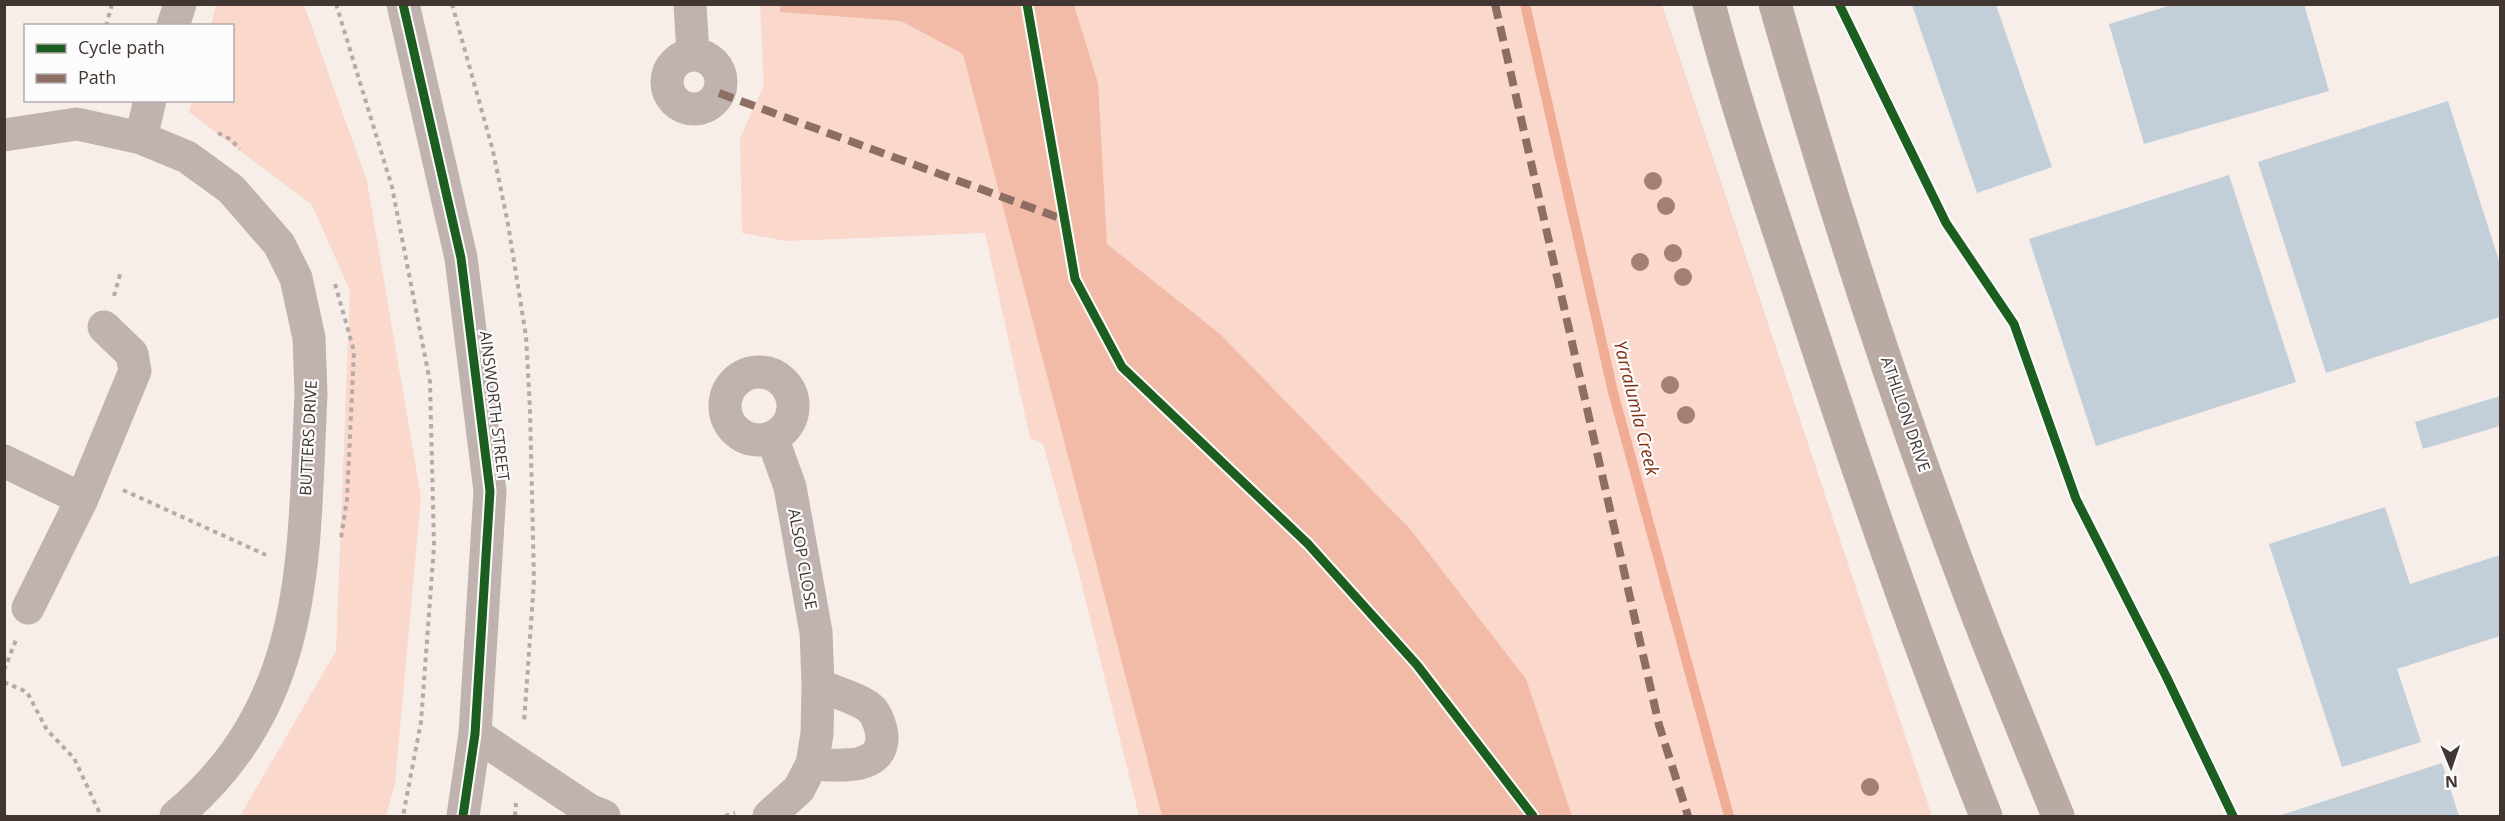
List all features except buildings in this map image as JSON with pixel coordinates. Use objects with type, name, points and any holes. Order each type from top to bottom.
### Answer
[{"type":"main road","points":[[1709,4],[1736,101],[1841,420],[1951,729],[1986,816]]},
{"type":"main road","name":"ATHLLON DRIVE","points":[[1775,4],[1805,108],[1882,348],[1965,584],[2058,816]]},
{"type":"street","points":[[174,24],[180,4]]},
{"type":"street","name":"AINSWORTH STREET","points":[[403,4],[461,258],[490,491],[475,734],[463,816]]},
{"type":"street","points":[[690,4],[693,55]]},
{"type":"street","points":[[141,138],[150,102]]},
{"type":"street","name":"BUTTERS DRIVE","points":[[4,135],[77,124],[141,138],[188,157],[231,189],[279,244],[296,278],[309,338],[312,366],[302,571],[290,633],[278,673],[260,712],[235,756],[216,780],[176,816]]},
{"type":"street","points":[[28,608],[87,488],[135,371],[132,354],[104,327]]},
{"type":"street","name":"ALSOP CLOSE","points":[[769,816],[799,789],[812,764],[817,734],[818,685],[816,632],[792,498],[772,436]]},
{"type":"street","points":[[4,461],[87,488]]},
{"type":"street","points":[[812,764],[852,766],[859,764],[879,752],[882,741],[881,730],[874,712],[864,704],[818,685]]},
{"type":"street","points":[[475,734],[589,810],[604,816]]},
{"type":"path","points":[[107,24],[112,4]]},
{"type":"path","points":[[336,4],[392,187],[430,382],[434,546],[421,722],[402,816]]},
{"type":"path","points":[[87,488],[302,571]]},
{"type":"path","points":[[4,682],[27,693],[47,730],[74,758],[101,816]]},
{"type":"shaded area","points":[[216,5],[304,5],[367,181],[421,497],[395,784],[386,816],[240,816],[336,651],[350,291],[312,205],[189,112],[192,102],[234,102],[234,24],[211,24]]},
{"type":"shaded area","points":[[760,5],[1662,5],[1932,816],[1139,816],[1077,566],[1043,444],[1030,438],[985,233],[787,241],[742,233],[740,138],[764,85]]},
{"type":"shaded area","points":[[780,5],[1074,5],[1098,83],[1107,244],[1220,334],[1410,529],[1526,679],[1572,816],[1162,816],[963,54],[901,21],[780,12]]},
{"type":"waterway","name":"Yarralumla Creek","points":[[1525,4],[1613,392],[1729,816]]},
{"type":"marked path","points":[[1495,4],[1659,725],[1688,816]]},
{"type":"marked path","points":[[719,93],[1065,220]]},
{"type":"cycle path","points":[[403,4],[461,258],[490,491],[475,734],[463,816]]},
{"type":"cycle path","points":[[1027,4],[1075,279],[1122,367],[1308,544],[1417,665],[1533,816]]},
{"type":"cycle path","points":[[1839,4],[1946,223],[2014,324],[2076,499],[2166,676],[2233,816]]}]
